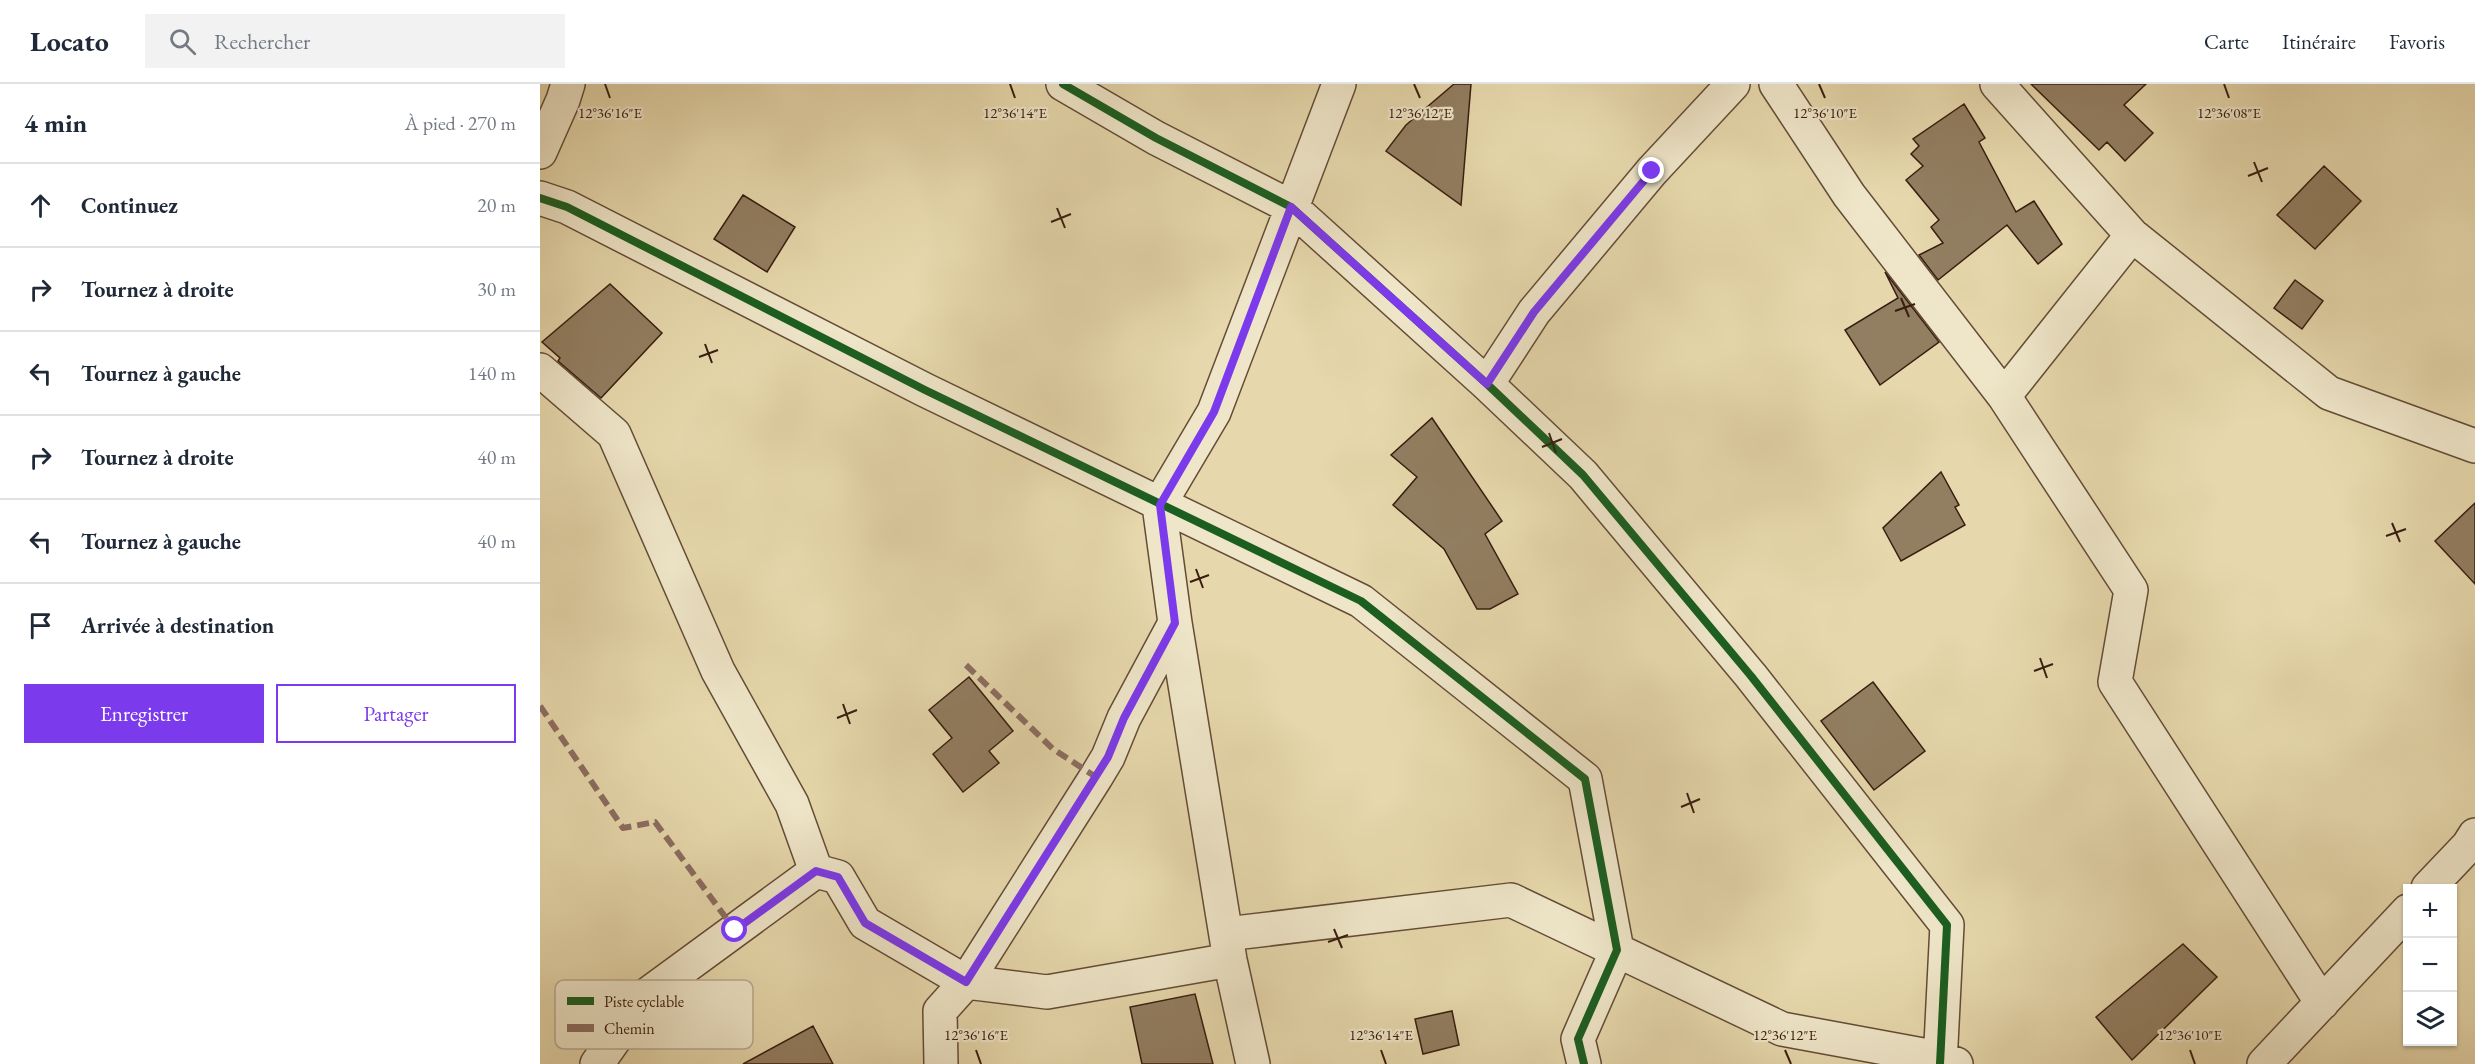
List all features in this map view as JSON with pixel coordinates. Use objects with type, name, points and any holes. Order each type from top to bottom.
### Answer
[{"type":"street","points":[[540,152],[568,84]]},
{"type":"street","points":[[816,871],[838,877],[865,923],[966,982],[1047,992],[1228,947],[1511,900],[1782,1029],[1945,1062],[1947,925],[1751,676],[1583,475],[1487,384],[1291,207],[1156,138],[1063,84]]},
{"type":"street","points":[[1253,1064],[1228,947],[1175,623],[1160,505],[1214,412],[1339,84]]},
{"type":"street","points":[[1487,384],[1534,312],[1652,171],[1733,84]]},
{"type":"street","points":[[1776,84],[1849,195],[2004,396],[2131,590],[2115,681],[2322,1003]]},
{"type":"street","points":[[1997,84],[2132,236],[2330,393],[2475,446]]},
{"type":"street","points":[[540,198],[577,212],[925,390],[1361,601],[1585,779],[1617,950],[1578,1040],[1584,1064]]},
{"type":"street","points":[[2004,396],[2132,236]]},
{"type":"street","points":[[540,370],[614,434],[718,671],[792,804],[816,871]]},
{"type":"street","points":[[940,1064],[940,1011],[966,982],[1108,757],[1124,718],[1175,623]]},
{"type":"street","points":[[2432,884],[2469,846],[2475,835]]},
{"type":"street","points":[[666,980],[816,871]]},
{"type":"street","points":[[2264,1064],[2403,916]]},
{"type":"street","points":[[597,1064],[607,1049]]},
{"type":"building","points":[[1454,84],[1471,84],[1461,205],[1386,151],[1406,125]]},
{"type":"building","points":[[2031,84],[2146,84],[2124,105],[2153,133],[2125,161],[2107,142],[2099,150]]},
{"type":"building","points":[[1964,104],[1985,138],[1979,142],[2016,212],[2034,201],[2062,244],[2038,264],[2007,225],[1938,280],[1919,255],[1943,243],[1931,227],[1939,220],[1906,180],[1923,166],[1911,154],[1919,146],[1913,139]]},
{"type":"building","points":[[2324,166],[2361,201],[2315,249],[2277,215]]},
{"type":"building","points":[[743,195],[795,227],[767,272],[714,239]]},
{"type":"building","points":[[1885,272],[1939,342],[1880,385],[1845,330],[1898,298]]},
{"type":"building","points":[[2295,280],[2323,301],[2302,329],[2274,308]]},
{"type":"building","points":[[610,284],[662,333],[601,398],[558,361],[560,358],[542,342]]},
{"type":"building","points":[[1432,418],[1502,521],[1485,534],[1518,594],[1490,609],[1477,609],[1444,549],[1393,505],[1417,477],[1391,455]]},
{"type":"building","points":[[1941,472],[1959,505],[1955,507],[1965,525],[1901,561],[1883,528]]},
{"type":"building","points":[[2475,503],[2475,584],[2435,541]]},
{"type":"building","points":[[969,677],[1013,731],[989,751],[999,763],[963,792],[933,754],[952,738],[929,710]]},
{"type":"building","points":[[1873,682],[1925,751],[1874,790],[1821,721]]},
{"type":"building","points":[[2183,944],[2217,977],[2132,1060],[2096,1017]]},
{"type":"building","points":[[1195,994],[1213,1064],[1142,1064],[1130,1007]]},
{"type":"building","points":[[1452,1011],[1459,1045],[1423,1054],[1415,1019]]},
{"type":"building","points":[[813,1026],[833,1064],[743,1064]]},
{"type":"marked path","points":[[966,665],[1053,749],[1096,777]]},
{"type":"marked path","points":[[540,706],[623,828],[655,822],[735,930]]},
{"type":"cycle path","points":[[1063,84],[1156,138],[1291,207],[1487,384],[1583,475],[1751,676],[1947,925],[1940,1064]]},
{"type":"cycle path","points":[[540,198],[567,207],[925,390],[1361,601],[1585,779],[1617,950],[1578,1039],[1584,1064]]},
{"type":"route","points":[[735,930],[816,871],[838,877],[865,923],[966,982],[1108,757],[1124,718],[1175,623],[1160,505],[1214,412],[1291,207],[1487,384],[1534,312],[1652,171]]}]
